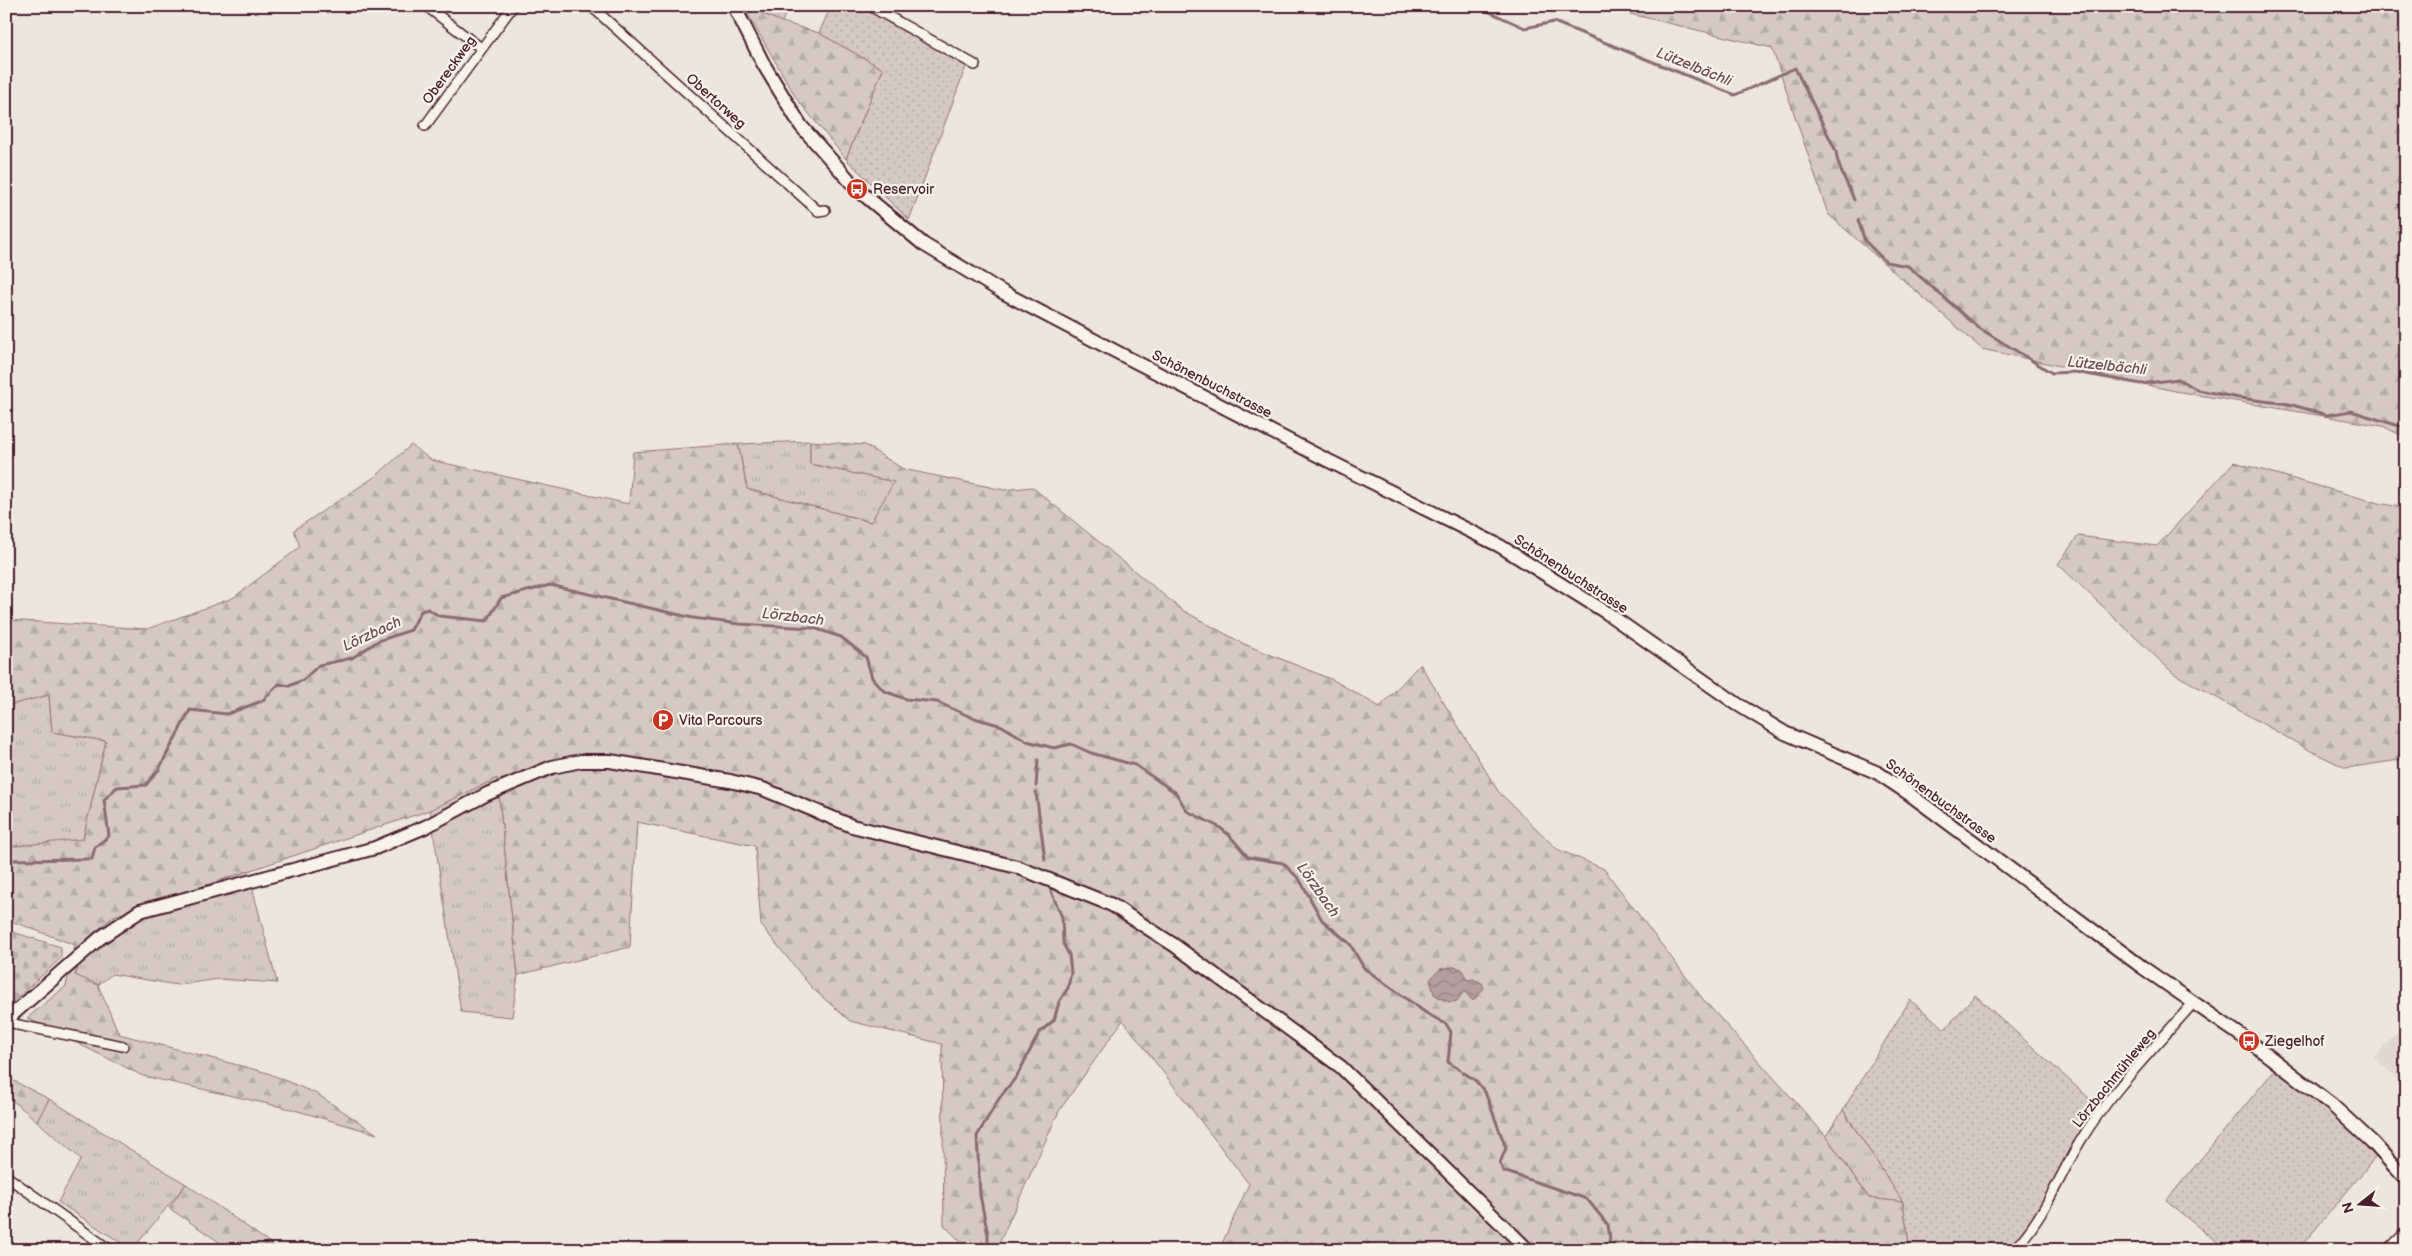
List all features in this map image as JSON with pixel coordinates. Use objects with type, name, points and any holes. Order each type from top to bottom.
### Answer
[{"type":"street","points":[[426,6],[481,48]]},
{"type":"street","name":"Obereckweg","points":[[425,126],[513,6]]},
{"type":"street","name":"Obertorweg","points":[[591,6],[818,211],[825,210]]},
{"type":"street","name":"Schönenbuchstrasse","points":[[734,6],[764,65],[801,126],[857,189],[923,244],[1004,292],[1140,364],[1500,546],[1607,613],[1737,704],[1785,733],[1878,773],[1908,792],[2142,967],[2194,1002],[2332,1105],[2372,1142],[2406,1179]]},
{"type":"street","points":[[870,6],[975,64]]},
{"type":"street","points":[[122,1046],[18,1025],[7,1020],[100,938],[140,911],[375,848],[425,826],[487,794],[552,767],[581,762],[610,761],[730,781],[763,789],[852,826],[1017,866],[1112,905],[1190,956],[1341,1067],[1528,1250]]},
{"type":"street","name":"Lörzbachmühleweg","points":[[2013,1250],[2039,1219],[2081,1140],[2100,1113],[2194,1002]]},
{"type":"street","points":[[6,1176],[110,1250]]},
{"type":"street","points":[[2388,1250],[2406,1232]]},
{"type":"shaded area","points":[[2406,1022],[2406,1085],[2374,1058]]},
{"type":"green space","points":[[743,6],[755,6],[759,12],[782,22],[819,33],[883,69],[846,159],[797,99]]},
{"type":"green space","points":[[755,6],[788,6],[782,22],[759,12]]},
{"type":"green space","points":[[831,6],[870,6],[968,61],[909,220],[846,159],[883,69],[819,33]]},
{"type":"green space","points":[[1618,6],[2406,6],[2406,438],[2383,426],[2175,391],[1982,349],[1828,214],[1772,48],[1618,11]]},
{"type":"green space","points":[[810,441],[810,464],[895,482],[871,522],[747,489],[738,444]]},
{"type":"green space","points":[[810,441],[865,445],[903,469],[1004,490],[1032,487],[1182,610],[1244,644],[1333,680],[1380,707],[1420,664],[1498,791],[1557,849],[1604,869],[1702,998],[1826,1136],[1869,1198],[1903,1202],[1910,1250],[1219,1250],[1249,1184],[1123,1020],[1059,1111],[996,1250],[969,1250],[944,1225],[942,1044],[850,1021],[812,988],[761,925],[755,846],[637,822],[630,947],[518,975],[497,778],[430,810],[114,916],[87,939],[75,975],[98,985],[119,1034],[268,1073],[317,1094],[377,1134],[291,1109],[143,1076],[27,1018],[66,986],[75,945],[6,919],[6,847],[83,839],[106,741],[52,732],[49,695],[6,706],[6,620],[147,629],[233,598],[300,547],[294,530],[376,476],[411,445],[431,460],[629,504],[633,452],[738,444],[747,489],[871,522],[894,482],[810,464]],"holes":[[[1454,967],[1465,975],[1467,992],[1464,991],[1457,1000],[1443,1000],[1434,994],[1440,969]]]},
{"type":"green space","points":[[2234,462],[2378,503],[2406,508],[2406,759],[2346,768],[2311,751],[2173,673],[2058,564],[2078,536],[2157,546]]},
{"type":"green space","points":[[49,695],[52,732],[106,741],[83,840],[6,847],[6,706]]},
{"type":"green space","points":[[497,778],[518,975],[512,1017],[461,1012],[430,810]]},
{"type":"green space","points":[[248,871],[277,983],[219,979],[177,985],[112,974],[98,985],[75,976],[87,939],[114,916]]},
{"type":"green space","points":[[6,930],[61,947],[61,958],[6,1008]]},
{"type":"green space","points":[[1975,995],[2102,1110],[2030,1228],[2008,1250],[1910,1250],[1903,1202],[1843,1110],[1910,1000],[1945,1029]]},
{"type":"green space","points":[[2277,1067],[2375,1145],[2379,1153],[2298,1250],[2227,1250],[2166,1201]]},
{"type":"green space","points":[[6,1077],[49,1099],[37,1121],[6,1095]]},
{"type":"green space","points":[[49,1099],[186,1184],[132,1250],[58,1202],[81,1159],[37,1121]]},
{"type":"green space","points":[[1843,1110],[1903,1202],[1869,1198],[1826,1136]]},
{"type":"green space","points":[[186,1184],[280,1250],[231,1250],[169,1208]]},
{"type":"water","points":[[1454,967],[1462,969],[1467,980],[1473,979],[1482,983],[1484,988],[1473,1001],[1464,991],[1457,1001],[1449,1002],[1434,994],[1430,980],[1440,970]]},
{"type":"waterway","name":"Lützelbächli","points":[[1476,6],[1525,28],[1554,22],[1735,95],[1795,68],[1836,151],[1841,169],[1854,200]]},
{"type":"waterway","name":"Lützelbächli","points":[[1858,220],[1865,241],[1886,262],[1908,266],[1979,328],[2052,373],[2075,372],[2141,384],[2178,379],[2198,390],[2239,398],[2289,404],[2327,415],[2351,411],[2406,428]]},
{"type":"waterway","name":"Lörzbach","points":[[6,860],[92,859],[95,847],[109,836],[104,800],[117,787],[146,785],[159,769],[190,710],[227,714],[262,701],[279,684],[289,686],[303,680],[319,665],[352,658],[378,641],[411,630],[421,611],[428,609],[439,616],[487,621],[501,598],[550,585],[693,618],[739,624],[814,628],[841,637],[866,657],[872,678],[884,691],[906,699],[937,702],[971,717],[1002,726],[1027,741],[1054,748],[1071,744],[1091,753],[1135,765],[1176,793],[1187,811],[1219,827],[1229,835],[1248,857],[1283,863],[1300,880],[1322,920],[1350,944],[1364,968],[1426,1013],[1446,1024],[1451,1032],[1448,1062],[1476,1081],[1485,1092],[1506,1148],[1500,1163],[1503,1171],[1587,1199],[1608,1225],[1610,1239],[1605,1250]]},
{"type":"waterway","points":[[1036,786],[1038,760]]},
{"type":"waterway","points":[[1036,792],[1045,860]]},
{"type":"waterway","points":[[988,1250],[988,1235],[980,1195],[977,1136],[1000,1097],[1017,1076],[1039,1033],[1054,1020],[1059,1002],[1068,988],[1071,972],[1069,955],[1063,943],[1062,917],[1050,889]]},
{"type":"place","name":"Reservoir","points":[[857,189]]},
{"type":"place","name":"Vita Parcours","points":[[663,720]]},
{"type":"place","name":"Ziegelhof","points":[[2249,1041]]}]
